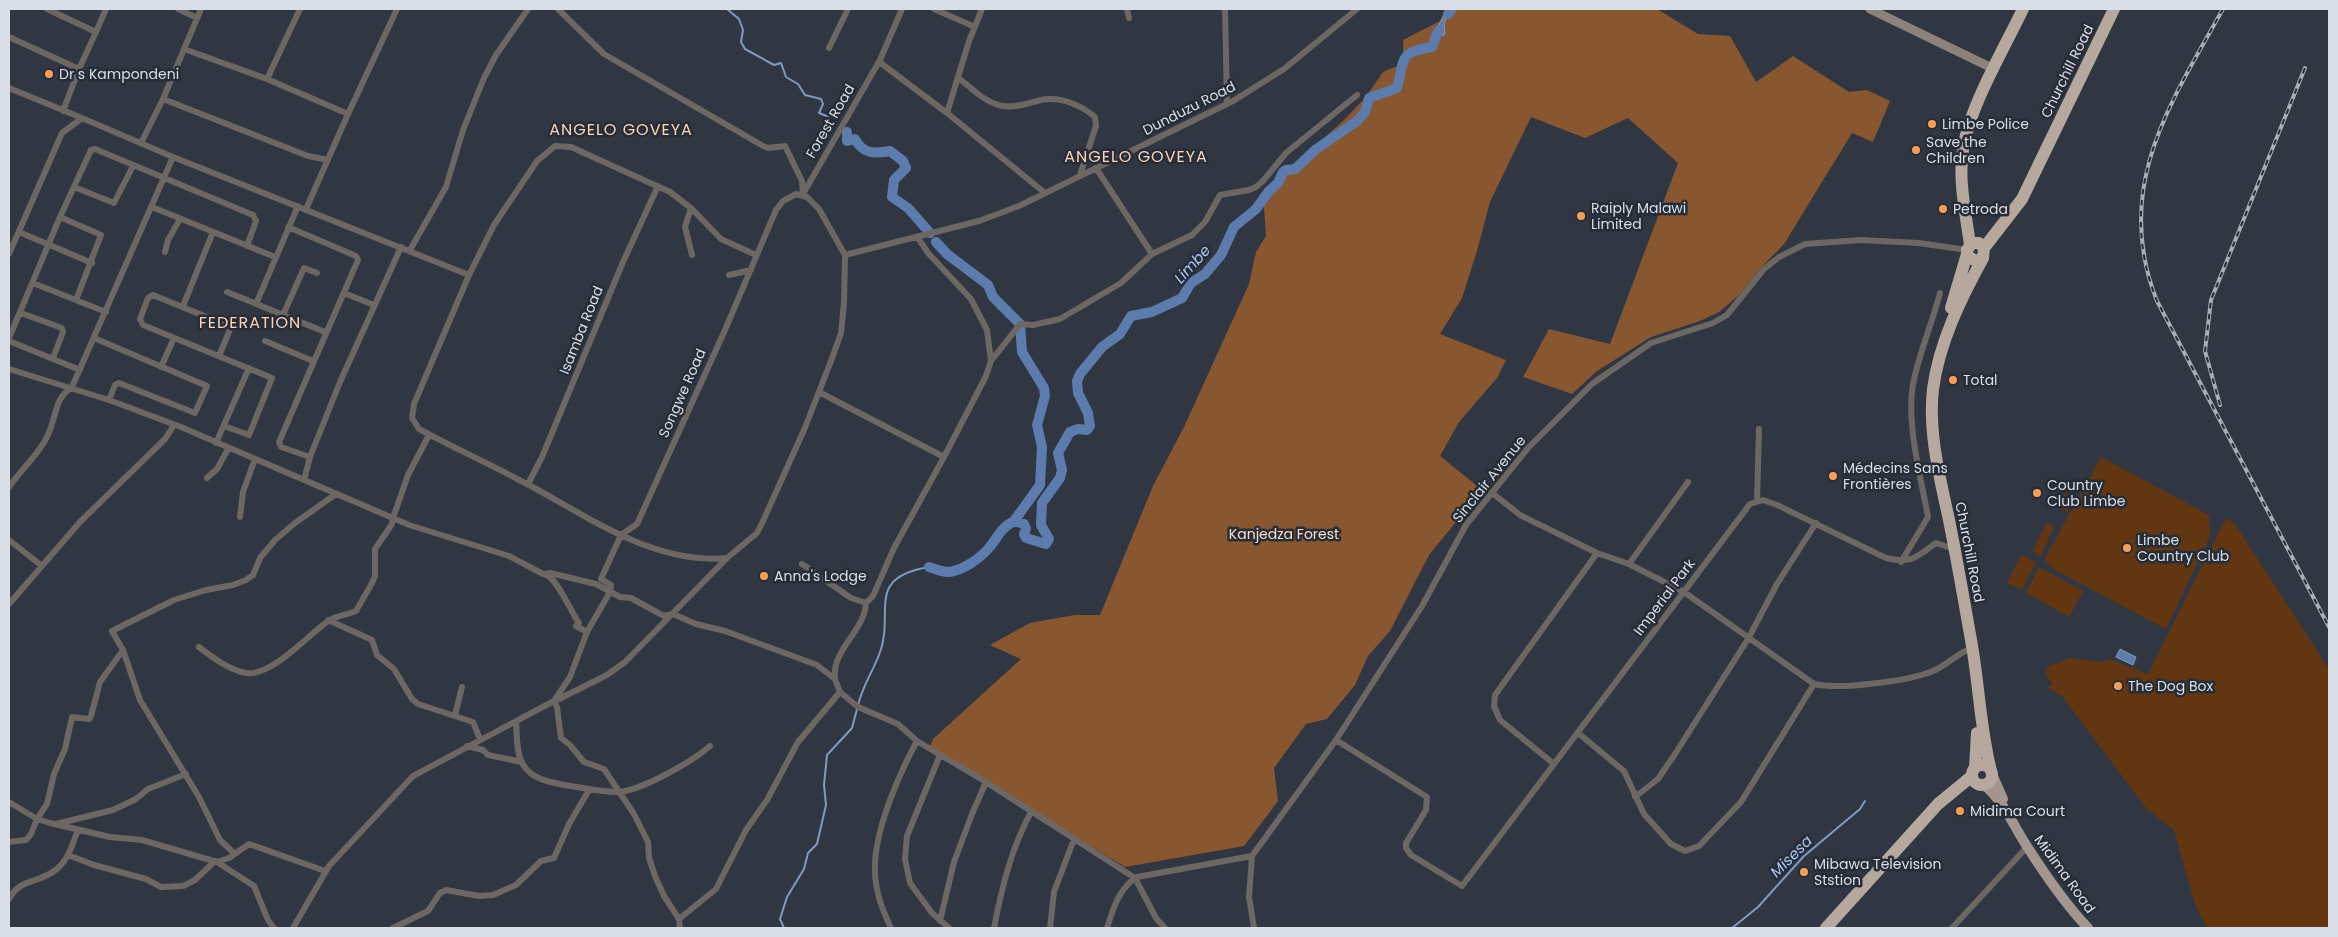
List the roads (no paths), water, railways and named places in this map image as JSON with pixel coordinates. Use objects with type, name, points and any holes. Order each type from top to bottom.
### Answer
[{"type":"highway","points":[[1983,253],[1973,260],[1968,250],[1961,171],[1963,150],[1974,109],[2023,9]]},
{"type":"highway","name":"Churchill Road","points":[[1951,548],[1934,435],[1932,407],[1933,388],[1941,352],[1953,319],[1983,253],[2022,199],[2114,9]]},
{"type":"highway","name":"Churchill Road","points":[[1968,250],[1933,365],[1927,407],[1932,462],[1951,548],[1970,648],[1982,732],[1991,772]]},
{"type":"highway","name":"Churchill Road","points":[[1970,648],[1978,731],[1973,772]]},
{"type":"highway","points":[[1826,928],[1934,808],[1973,772],[1986,766],[1991,772],[1991,780],[1982,785],[1967,789],[1934,808]]},
{"type":"highway","points":[[1973,772],[1974,781],[1982,785]]},
{"type":"main road","points":[[1870,9],[1994,69]]},
{"type":"main road","name":"Midima Road","points":[[1991,772],[2005,810]]},
{"type":"main road","name":"Midima Road","points":[[1982,785],[1993,792],[2027,847],[2062,898],[2088,928]]},
{"type":"street","points":[[47,9],[96,32]]},
{"type":"street","points":[[63,111],[79,69],[106,9]]},
{"type":"street","points":[[178,9],[197,18]]},
{"type":"street","points":[[141,143],[163,99],[201,9]]},
{"type":"street","points":[[267,78],[300,9]]},
{"type":"street","points":[[306,209],[397,9]]},
{"type":"street","points":[[410,250],[446,187],[463,130],[484,78],[496,55],[528,9]]},
{"type":"street","points":[[293,928],[304,912],[325,872],[413,776],[454,756],[467,746],[607,675],[624,662],[673,614],[726,558],[757,533],[819,392],[841,333],[845,256],[819,209],[803,195],[802,181],[785,146],[768,148],[763,146],[688,101],[632,72],[604,54],[558,9]]},
{"type":"street","points":[[829,48],[848,9]]},
{"type":"street","name":"Forest Road","points":[[803,195],[880,60],[902,9]]},
{"type":"street","points":[[934,9],[975,27]]},
{"type":"street","points":[[947,113],[982,9]]},
{"type":"street","points":[[1127,9],[1129,18]]},
{"type":"street","points":[[1225,9],[1227,103]]},
{"type":"street","name":"Dunduzu Road","points":[[845,256],[979,221],[1045,193],[1227,103],[1284,69],[1357,9]]},
{"type":"street","points":[[9,37],[79,69]]},
{"type":"street","points":[[184,49],[267,78],[348,114]]},
{"type":"street","points":[[880,60],[882,64],[947,113],[1045,193]]},
{"type":"street","points":[[958,78],[976,90],[986,101],[1004,106],[1020,105],[1045,99],[1060,100],[1089,112],[1095,117],[1096,126],[1080,175]]},
{"type":"street","points":[[9,88],[173,157],[410,250],[468,275]]},
{"type":"street","points":[[1165,928],[1156,918],[1135,878],[986,782],[918,741],[898,724],[858,706],[840,692],[835,679],[837,662],[853,635],[866,608],[866,603],[873,596],[894,548],[986,376],[991,361],[1020,324],[1033,326],[1060,318],[1121,283],[1152,254],[1192,235],[1204,222],[1220,195],[1249,190],[1263,181],[1286,153],[1357,95]]},
{"type":"street","points":[[163,99],[308,156],[328,160]]},
{"type":"street","points":[[9,254],[62,133],[82,118]]},
{"type":"street","points":[[726,558],[694,559],[673,554],[621,535],[528,484],[429,435],[419,429],[414,423],[412,410],[468,275],[494,225],[531,169],[545,152],[555,146],[572,147],[658,186],[691,208],[721,239],[756,255]]},
{"type":"street","points":[[80,370],[9,339],[60,217],[91,150],[95,149],[253,215],[256,221],[247,246]]},
{"type":"street","points":[[9,487],[44,440],[51,427],[57,403],[72,387],[173,157]]},
{"type":"street","points":[[74,187],[114,203],[133,166]]},
{"type":"street","points":[[1096,168],[1152,254]]},
{"type":"street","name":"Isamba Road","points":[[528,484],[542,457],[623,262],[658,186]]},
{"type":"street","name":"Songwe Road","points":[[621,535],[637,524],[776,210],[789,197],[803,195]]},
{"type":"street","points":[[152,206],[275,257]]},
{"type":"street","points":[[256,304],[298,206]]},
{"type":"street","points":[[691,208],[685,227],[692,255]]},
{"type":"street","points":[[60,217],[101,235],[92,264],[76,300]]},
{"type":"street","points":[[165,252],[168,240],[180,219]]},
{"type":"street","points":[[288,227],[358,258],[279,442],[282,447],[310,458]]},
{"type":"street","points":[[19,232],[92,264]]},
{"type":"street","points":[[183,306],[213,232]]},
{"type":"street","points":[[918,238],[928,253],[971,299],[987,330],[991,361]]},
{"type":"street","name":"Sinclair Avenue","points":[[1252,856],[1336,740],[1422,606],[1466,525],[1528,448],[1592,384],[1651,343],[1714,323],[1727,315],[1764,269],[1779,256],[1805,244],[1861,240],[1919,243],[1968,250]]},
{"type":"street","points":[[304,480],[310,458],[340,382],[401,247]]},
{"type":"street","points":[[283,315],[304,268],[317,273]]},
{"type":"street","points":[[729,275],[751,270]]},
{"type":"street","points":[[33,283],[106,312]]},
{"type":"street","points":[[227,292],[326,332]]},
{"type":"street","points":[[344,293],[374,305]]},
{"type":"street","points":[[1901,562],[1928,517],[1915,444],[1912,405],[1913,386],[1922,349],[1934,320],[1940,293]]},
{"type":"street","points":[[219,356],[231,327],[153,295],[148,298],[140,319],[144,325],[272,378],[251,432],[245,435],[224,426]]},
{"type":"street","points":[[21,313],[62,328],[63,332],[53,358]]},
{"type":"street","points":[[94,338],[207,386],[195,413],[119,383],[115,385],[108,400]]},
{"type":"street","points":[[161,367],[174,338]]},
{"type":"street","points":[[265,341],[314,361]]},
{"type":"street","points":[[216,443],[249,368]]},
{"type":"street","points":[[9,369],[44,381],[72,387],[108,400],[174,425],[393,518],[509,556],[552,577],[578,623],[576,626],[587,632]]},
{"type":"street","points":[[819,392],[944,457]]},
{"type":"street","points":[[9,604],[80,522],[165,439],[174,425]]},
{"type":"street","points":[[1759,429],[1757,501],[1778,504],[1886,558],[1901,562],[1918,557],[1936,543],[1951,548]]},
{"type":"street","points":[[199,647],[236,670],[246,673],[261,672],[307,639],[328,620],[351,613],[358,608],[375,576],[375,550],[392,524],[408,475],[429,435]]},
{"type":"street","points":[[207,478],[217,469],[228,448]]},
{"type":"street","points":[[240,517],[243,492],[255,459]]},
{"type":"street","points":[[1628,564],[1688,482]]},
{"type":"street","points":[[1491,492],[1520,515],[1597,553],[1628,564],[1684,592],[1814,684],[1840,686],[1914,677],[1945,666],[1970,648]]},
{"type":"street","points":[[235,854],[220,840],[186,774],[140,700],[123,650],[112,633],[113,630],[174,600],[197,592],[233,585],[246,580],[253,575],[260,558],[275,540],[295,523],[336,494]]},
{"type":"street","name":"Imperial Park","points":[[1336,740],[1427,797],[1426,810],[1406,843],[1406,848],[1411,855],[1462,886],[1750,504],[1757,501]]},
{"type":"street","points":[[1635,798],[1658,779],[1748,639],[1777,584],[1816,524]]},
{"type":"street","points":[[621,535],[601,579],[611,585],[610,592],[587,632],[570,677],[555,701],[561,738],[570,745],[584,762],[604,769],[642,826],[648,842],[649,858],[655,876],[679,925],[716,889],[746,830],[767,800],[798,742],[828,709],[840,692]]},
{"type":"street","points":[[9,540],[42,566]]},
{"type":"street","points":[[1554,764],[1500,720],[1494,706],[1495,695],[1597,553]]},
{"type":"street","points":[[802,564],[851,598],[866,603]]},
{"type":"street","points":[[543,574],[550,573],[596,584],[620,597],[631,598],[664,616],[673,614],[696,624],[725,631],[817,665],[835,679]]},
{"type":"street","points":[[328,620],[372,640],[377,655],[394,670],[412,699],[418,704],[474,722],[480,740]]},
{"type":"street","points":[[9,842],[26,840],[31,834],[36,819],[50,798],[54,774],[65,748],[72,717],[89,719],[92,716],[100,682],[123,650]]},
{"type":"street","points":[[1578,733],[1624,771],[1644,814],[1676,848],[1685,850],[1699,846],[1741,802],[1814,684]]},
{"type":"street","points":[[455,715],[462,687]]},
{"type":"street","points":[[516,721],[518,750],[522,762],[530,773],[538,778],[589,790],[619,792],[632,789],[696,757],[710,746]]},
{"type":"street","points":[[891,928],[880,900],[875,872],[876,854],[894,789],[918,741]]},
{"type":"street","points":[[467,746],[483,750],[488,755],[522,762]]},
{"type":"street","points":[[940,755],[908,836],[904,855],[910,883],[940,921],[949,928]]},
{"type":"street","points":[[50,823],[76,820],[113,810],[136,799],[148,789],[186,774]]},
{"type":"street","points":[[940,921],[954,862],[986,782]]},
{"type":"street","points":[[393,928],[430,910],[443,891],[479,896],[493,895],[516,885],[541,861],[554,858],[568,824],[589,790]]},
{"type":"street","points":[[9,802],[36,819],[50,823],[78,830],[142,840],[216,861],[224,861],[251,845],[325,872]]},
{"type":"street","points":[[994,928],[1005,874],[1018,838],[1031,812]]},
{"type":"street","points":[[9,899],[16,887],[55,871],[68,855],[78,830]]},
{"type":"street","points":[[1050,928],[1054,892],[1074,839]]},
{"type":"street","points":[[1952,928],[2027,847]]},
{"type":"street","points":[[68,855],[86,863],[146,879],[161,887],[184,886],[195,880],[216,861]]},
{"type":"street","points":[[1108,928],[1119,897],[1135,878],[1196,865],[1252,856],[1249,897],[1254,928]]},
{"type":"street","points":[[216,861],[254,886],[268,920],[274,928]]},
{"type":"water","points":[[1445,14],[1448,14],[1444,24],[1445,34],[1442,36],[1436,30]]},
{"type":"water","points":[[2120,649],[2136,657],[2133,665],[2116,657]]},
{"type":"waterway","points":[[727,9],[739,19],[743,30],[741,42],[745,49],[774,65],[781,63],[786,77],[798,84],[805,95],[821,99],[823,104],[819,113],[829,117],[832,126],[836,122]]},
{"type":"waterway","points":[[1448,14],[1452,9]]},
{"type":"waterway","name":"Limbe","points":[[929,567],[948,572],[964,567],[984,553],[1002,530],[1014,521],[1024,524],[1026,538],[1046,544],[1049,539],[1041,525],[1042,503],[1060,478],[1062,470],[1058,453],[1070,432],[1078,429],[1087,430],[1090,426],[1088,413],[1078,393],[1077,381],[1080,374],[1102,347],[1120,334],[1131,316],[1152,312],[1182,298],[1191,283],[1205,274],[1221,255],[1234,227],[1256,209],[1269,191],[1278,183],[1283,172],[1295,169],[1315,150],[1357,121],[1365,112],[1369,98],[1397,88],[1405,59],[1413,51],[1432,47],[1438,31]]},
{"type":"waterway","points":[[847,132],[847,141],[855,139],[862,148],[870,152],[890,151],[903,161],[906,168],[894,180],[892,197],[908,208],[930,233]]},
{"type":"waterway","points":[[936,242],[947,254],[988,285],[993,297],[1020,324],[1022,352],[1044,388],[1045,396],[1037,425],[1042,447],[1040,485],[1014,521]]},
{"type":"waterway","points":[[858,705],[862,691],[879,655],[883,640],[886,599],[889,589],[896,579],[909,572],[929,567]]},
{"type":"waterway","points":[[784,928],[780,919],[787,897],[804,869],[808,853],[817,844],[826,805],[824,785],[827,755],[852,728],[857,709]]},
{"type":"waterway","name":"Misesa","points":[[1732,928],[1758,907],[1804,856],[1860,809],[1865,801]]},
{"type":"railway","points":[[2223,9],[2184,79],[2167,113],[2153,148],[2144,184],[2141,221],[2145,260],[2157,301],[2329,627]]},
{"type":"railway","points":[[2220,405],[2205,351],[2211,300],[2305,68]]},
{"type":"place","name":"Dr s Kampondeni","points":[[49,74]]},
{"type":"place","name":"Limbe Police","points":[[1932,124]]},
{"type":"place","name":"Save the Children","points":[[1916,150]]},
{"type":"place","name":"Petroda","points":[[1943,209]]},
{"type":"place","name":"Raiply Malawi Limited","points":[[1581,216]]},
{"type":"place","name":"Total","points":[[1953,380]]},
{"type":"place","name":"Médecins Sans Frontières","points":[[1833,476]]},
{"type":"place","name":"Country Club Limbe","points":[[2037,493]]},
{"type":"place","name":"Limbe Country Club","points":[[2127,548]]},
{"type":"place","name":"Anna's Lodge","points":[[764,576]]},
{"type":"place","name":"The Dog Box","points":[[2118,686]]},
{"type":"place","name":"Midima Court","points":[[1960,811]]},
{"type":"place","name":"Mibawa Television Ststion","points":[[1804,872]]},
{"type":"district","name":"ANGELO GOVEYA","points":[[621,129]]},
{"type":"district","name":"ANGELO GOVEYA","points":[[1136,156]]},
{"type":"district","name":"FEDERATION","points":[[250,322]]},
{"type":"park label","name":"Kanjedza Forest","points":[[1284,534]]}]
